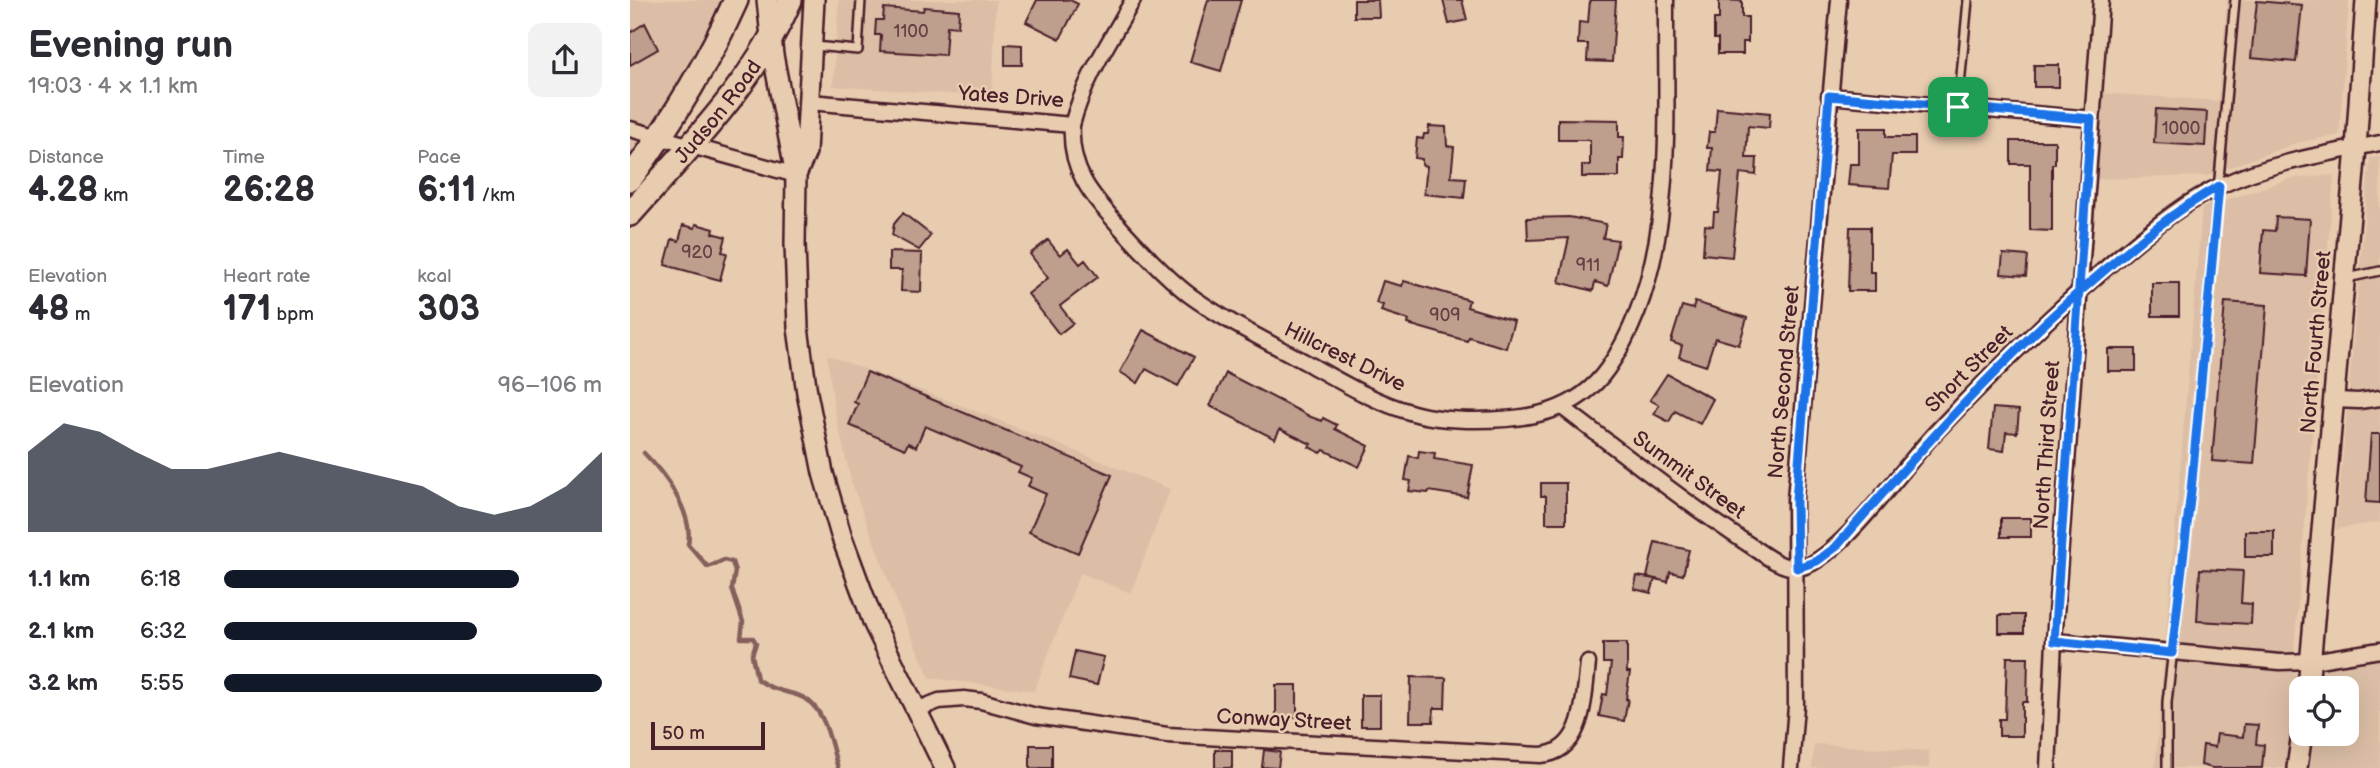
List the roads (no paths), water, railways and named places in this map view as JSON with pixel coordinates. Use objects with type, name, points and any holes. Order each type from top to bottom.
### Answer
[{"type":"main road","name":"Judson Road","points":[[630,179],[660,137],[698,75],[737,0]]},
{"type":"main road","name":"Judson Road","points":[[630,214],[740,84],[771,39],[790,0]]},
{"type":"street","points":[[767,0],[771,39],[796,175],[798,328],[807,393],[823,473],[862,594],[887,654],[945,768]]},
{"type":"street","points":[[796,175],[806,152],[814,0]]},
{"type":"street","name":"Yates Drive","points":[[810,102],[1072,125],[1087,81],[1133,0]]},
{"type":"street","name":"Hillcrest Drive","points":[[1072,125],[1074,164],[1105,211],[1164,273],[1187,293],[1229,321],[1362,393],[1413,413],[1439,418],[1508,420],[1548,413],[1588,391],[1609,367],[1635,317],[1647,281],[1664,186],[1666,0]]},
{"type":"street","name":"North Second Street","points":[[1791,768],[1796,706],[1796,499],[1839,0]]},
{"type":"street","name":"North Third Street","points":[[2048,768],[2054,641],[2101,0]]},
{"type":"street","name":"North Fourth Street","points":[[2310,676],[2356,148],[2366,0]]},
{"type":"street","points":[[1829,96],[2091,119]]},
{"type":"street","points":[[630,129],[796,175]]},
{"type":"street","name":"Short Street","points":[[1797,568],[1817,561],[1836,547],[1933,436],[2006,361],[2080,291],[2160,223],[2219,186],[2273,165],[2380,143]]},
{"type":"street","points":[[2334,400],[2380,398]]},
{"type":"street","name":"Summit Street","points":[[1562,407],[1696,510],[1778,563],[1797,568]]},
{"type":"street","points":[[2054,641],[2259,660],[2312,661],[2380,650]]},
{"type":"street","name":"Conway Street","points":[[916,710],[939,701],[964,699],[1036,716],[1167,735],[1541,762],[1572,737],[1581,715],[1588,663]]},
{"type":"street","points":[[2297,768],[2300,746]]},
{"type":"lane","points":[[812,46],[858,50],[861,0]]},
{"type":"lane","points":[[1958,107],[1968,0]]},
{"type":"lane","points":[[2167,768],[2167,702],[2191,491],[2235,0]]},
{"type":"lane","points":[[2345,279],[2380,271]]},
{"type":"waterway","points":[[644,453],[676,494],[689,532],[688,544],[708,567],[724,560],[732,562],[735,571],[732,589],[743,622],[741,638],[753,638],[756,643],[752,655],[757,679],[772,688],[797,695],[815,707],[829,736],[838,768]]}]
